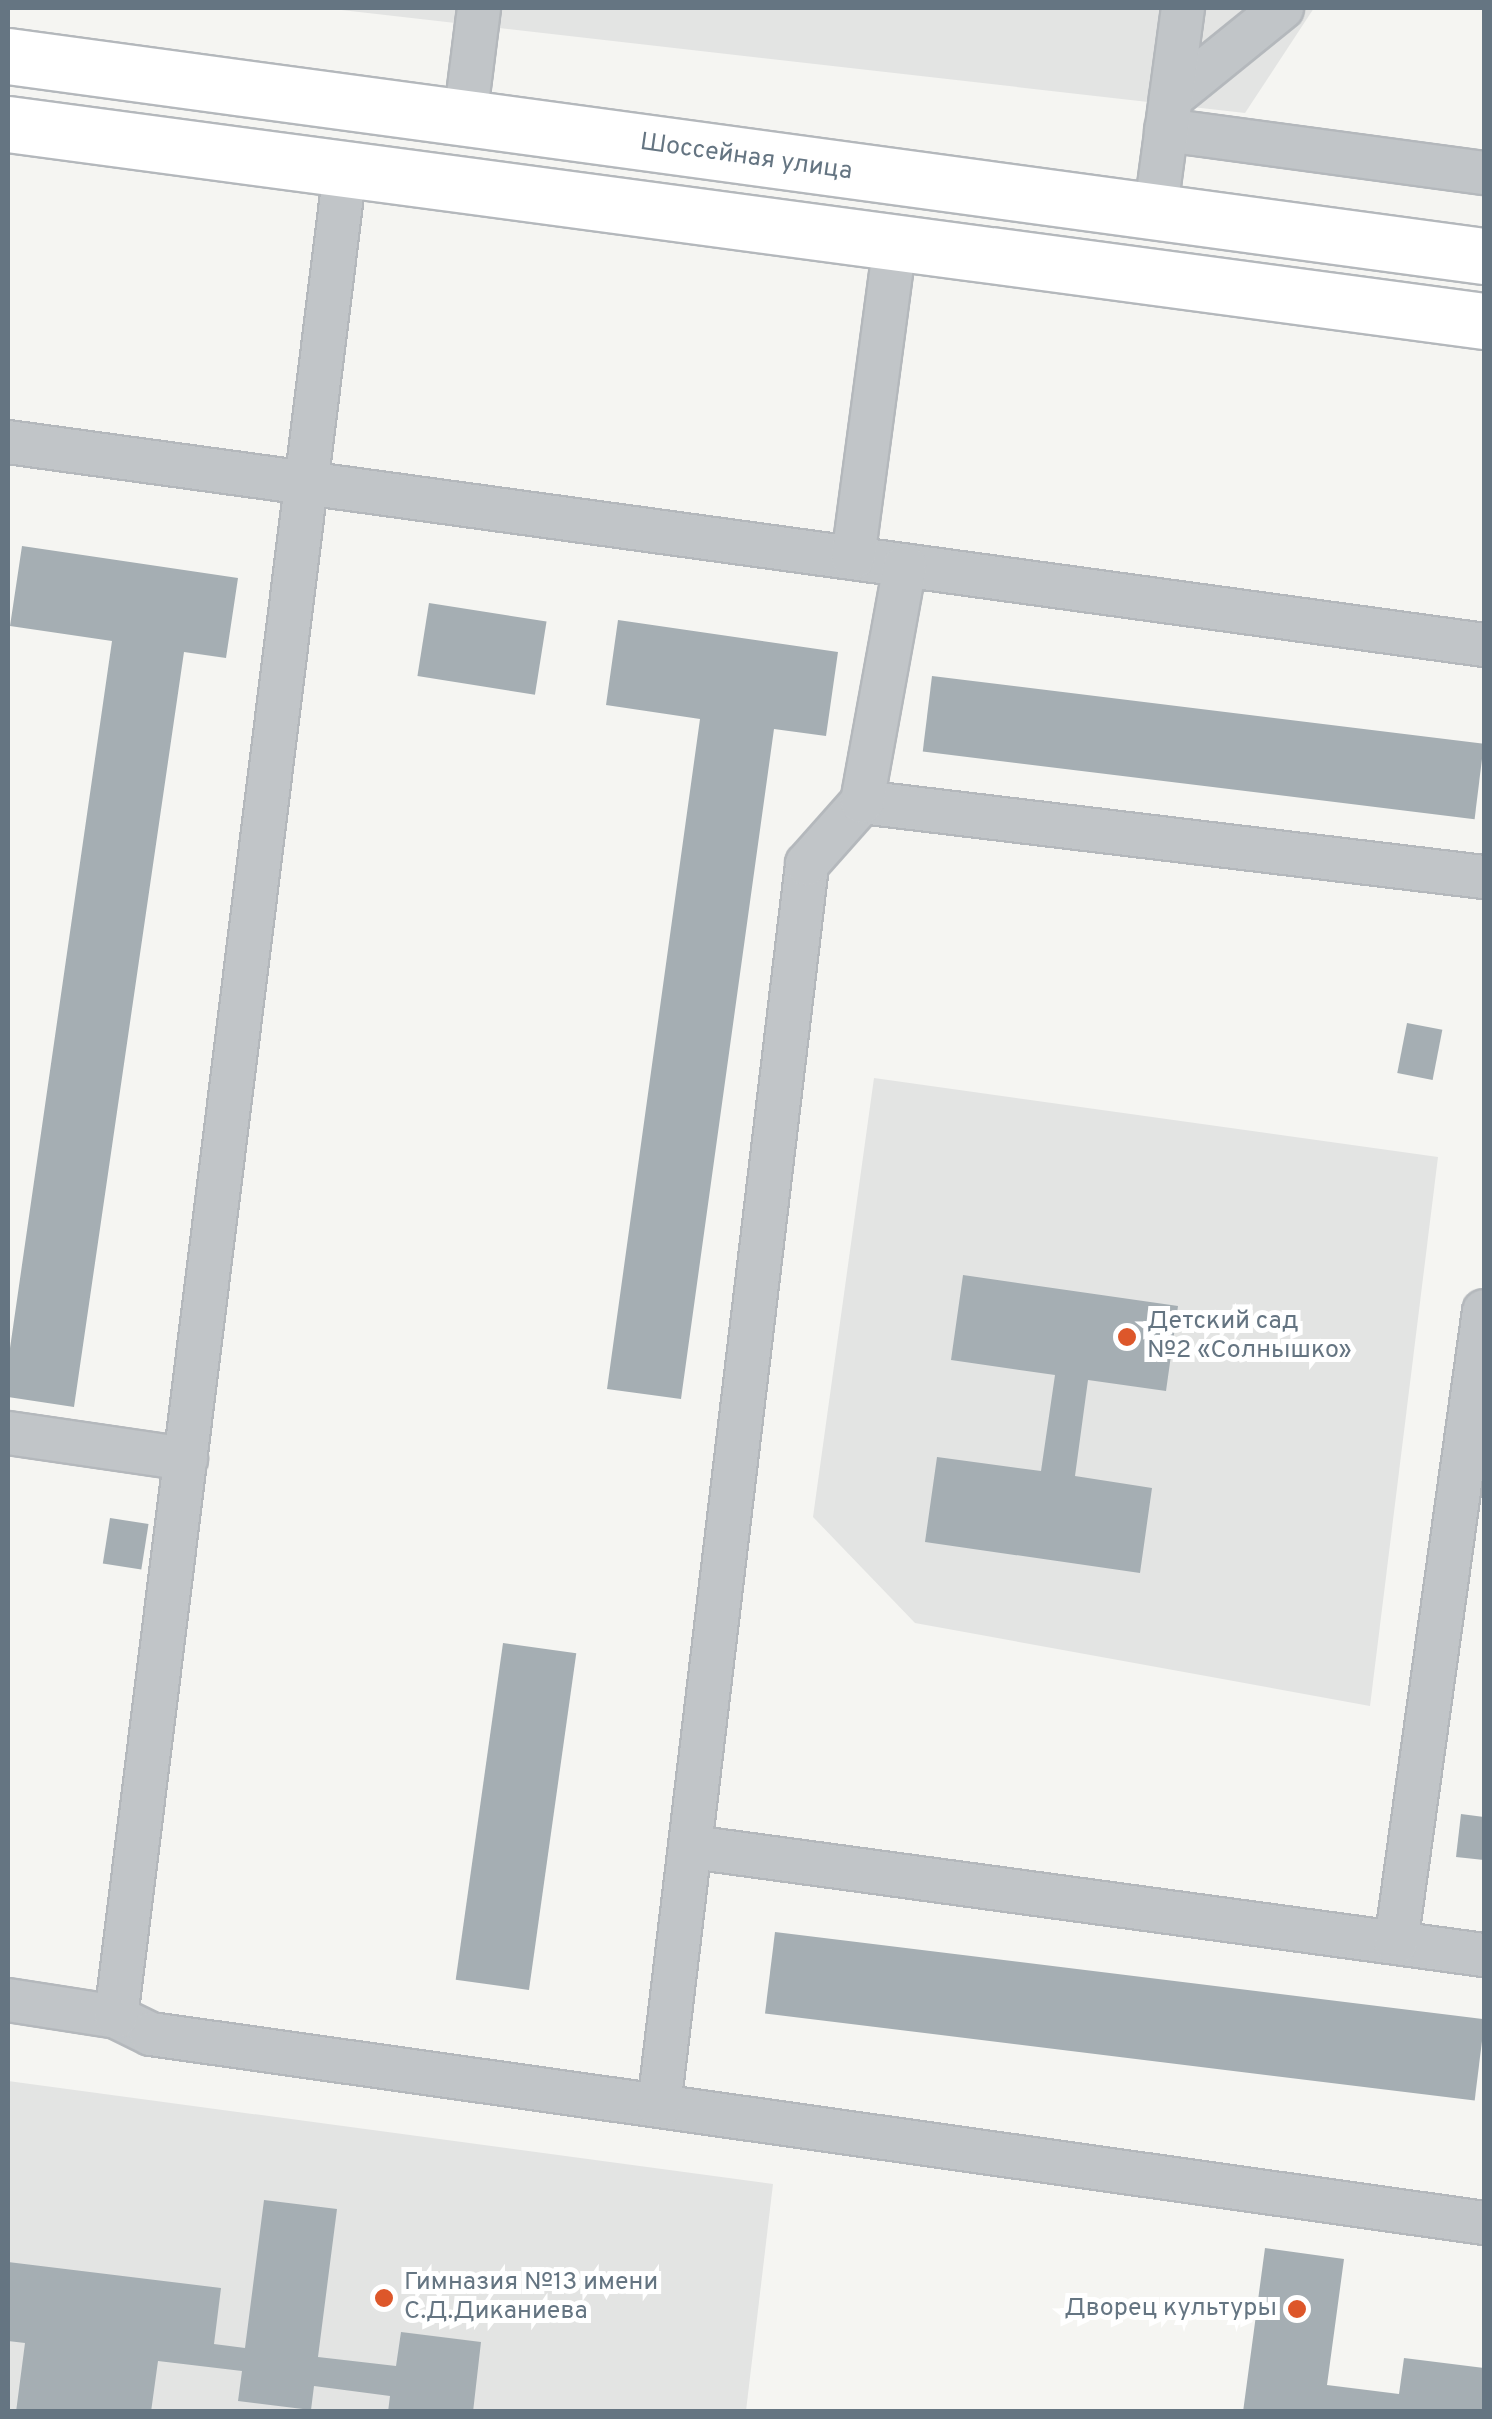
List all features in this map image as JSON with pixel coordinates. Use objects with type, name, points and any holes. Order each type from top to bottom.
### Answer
[{"type":"main road","name":"Шоссейная улица","points":[[8,56],[1484,256]]},
{"type":"main road","points":[[8,124],[1484,321]]},
{"type":"street","points":[[466,119],[479,8]]},
{"type":"street","points":[[1155,214],[1182,8]]},
{"type":"street","points":[[1168,114],[1282,8]]},
{"type":"street","points":[[1168,114],[1484,173]]},
{"type":"street","points":[[116,2017],[345,170]]},
{"type":"street","points":[[853,558],[895,244]]},
{"type":"street","points":[[8,442],[1484,645]]},
{"type":"street","points":[[660,2106],[807,864],[862,802],[905,566]]},
{"type":"street","points":[[862,802],[1484,877]]},
{"type":"street","points":[[1396,1943],[1484,1311]]},
{"type":"street","points":[[8,1434],[186,1459]]},
{"type":"street","points":[[692,1847],[1484,1955]]},
{"type":"street","points":[[8,2000],[116,2017],[151,2034],[1484,2223]]},
{"type":"shaded area","points":[[324,8],[1314,8],[1245,113]]},
{"type":"shaded area","name":"Детский сад №2 «Солнышко»","points":[[874,1078],[1438,1157],[1370,1706],[915,1623],[813,1517]]},
{"type":"shaded area","name":"Гимназия №13 имени С.Д.Диканиева","points":[[8,2081],[773,2184],[746,2411],[8,2412]]},
{"type":"building","points":[[22,546],[238,578],[226,658],[184,652],[74,1407],[8,1397],[8,1362],[112,641],[10,626]]},
{"type":"building","points":[[429,603],[547,622],[535,695],[417,676]]},
{"type":"building","points":[[618,620],[838,652],[826,736],[774,729],[681,1399],[607,1389],[700,719],[606,705]]},
{"type":"building","points":[[932,676],[1484,744],[1475,819],[923,751]]},
{"type":"building","points":[[1407,1023],[1442,1030],[1433,1080],[1397,1073]]},
{"type":"building","points":[[963,1275],[1178,1306],[1166,1391],[1088,1380],[1075,1476],[1152,1488],[1140,1573],[925,1542],[937,1457],[1041,1471],[1055,1375],[951,1360]]},
{"type":"building","points":[[110,1518],[149,1524],[141,1570],[103,1563]]},
{"type":"building","points":[[503,1643],[576,1653],[529,1990],[456,1980]]},
{"type":"building","points":[[1461,1814],[1484,1817],[1484,1860],[1456,1857]]},
{"type":"building","points":[[775,1932],[1484,2019],[1475,2101],[765,2013]]},
{"type":"building","points":[[264,2200],[337,2209],[318,2357],[396,2366],[401,2332],[481,2342],[473,2412],[388,2412],[390,2396],[314,2386],[311,2410],[238,2401],[242,2371],[158,2361],[151,2412],[16,2412],[25,2343],[8,2341],[8,2262],[221,2288],[214,2344],[245,2348]]},
{"type":"building","name":"Дворец культуры","points":[[1265,2248],[1344,2259],[1327,2385],[1399,2394],[1404,2358],[1484,2368],[1484,2412],[1243,2412]]},
{"type":"place","name":"Детский сад №2 «Солнышко»","points":[[1127,1337]]},
{"type":"place","name":"Гимназия №13 имени С.Д.Диканиева","points":[[384,2298]]},
{"type":"place","name":"Дворец культуры","points":[[1297,2309]]}]
